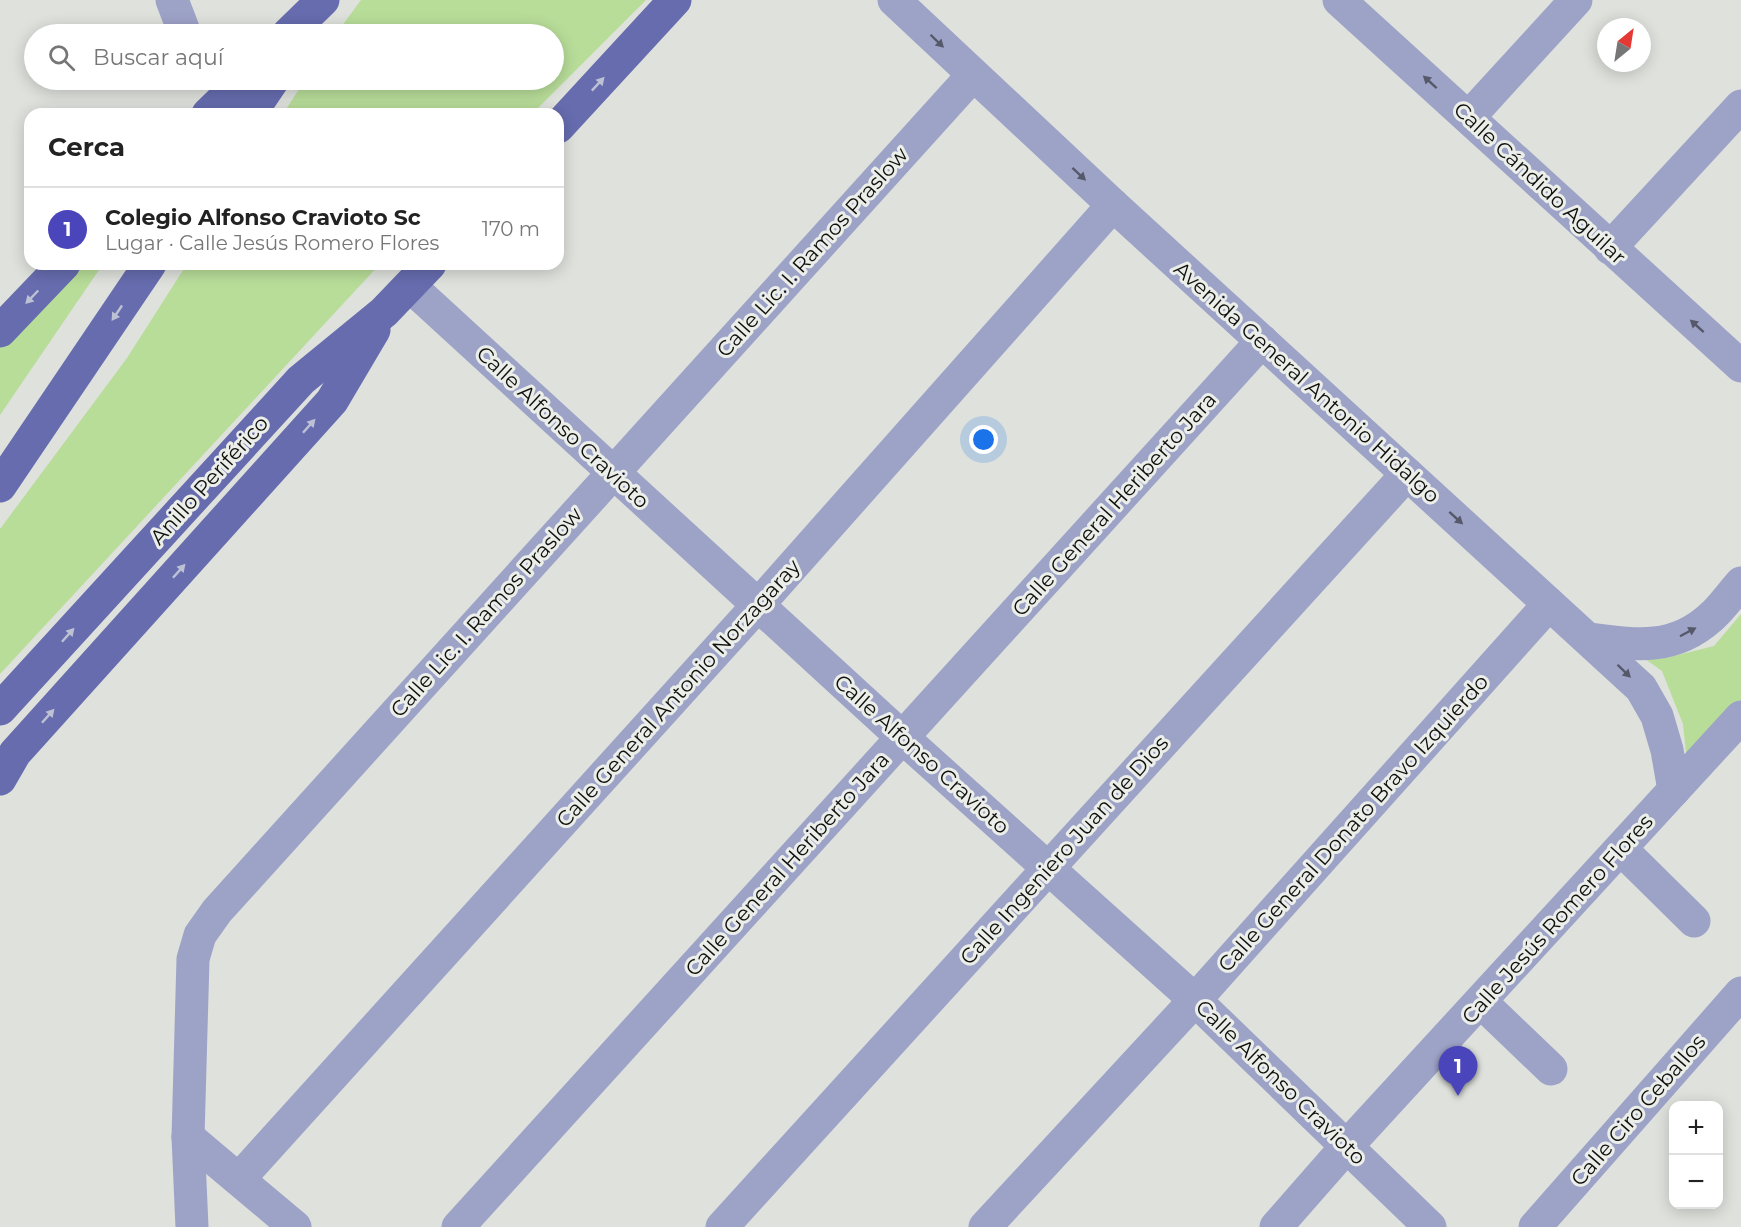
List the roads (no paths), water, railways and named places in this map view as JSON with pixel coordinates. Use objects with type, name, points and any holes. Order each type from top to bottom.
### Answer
[{"type":"main road","points":[[299,24],[324,0]]},
{"type":"main road","points":[[309,24],[324,0]]},
{"type":"main road","points":[[564,120],[675,0]]},
{"type":"main road","points":[[214,108],[233,90]]},
{"type":"main road","points":[[254,108],[266,90]]},
{"type":"main road","points":[[0,331],[58,270]]},
{"type":"main road","points":[[0,486],[146,270]]},
{"type":"main road","name":"Anillo Periférico","points":[[0,709],[301,380],[384,312],[420,275]]},
{"type":"main road","points":[[5,767],[332,401],[384,312]]},
{"type":"street","points":[[172,0],[181,24]]},
{"type":"street","name":"Avenida General Antonio Hidalgo","points":[[894,0],[1113,205],[1641,688],[1657,716],[1667,750],[1674,790]]},
{"type":"street","name":"Calle Cándido Aguilar","points":[[1339,0],[1741,366]]},
{"type":"street","points":[[1468,117],[1576,0]]},
{"type":"street","name":"Calle Lic. I. Ramos Praslow","points":[[192,1227],[188,1137],[193,959],[200,934],[217,910],[973,75]]},
{"type":"street","points":[[1610,248],[1741,106]]},
{"type":"street","name":"Calle General Antonio Norzagaray","points":[[239,1179],[758,605],[1113,205]]},
{"type":"street","name":"Calle Alfonso Cravioto","points":[[420,275],[612,473],[1195,1000],[1430,1227]]},
{"type":"street","name":"Calle General Heriberto Jara","points":[[458,1227],[1262,342]]},
{"type":"street","name":"Calle Ingeniero Juan de Dios","points":[[722,1227],[1407,474]]},
{"type":"street","points":[[1590,639],[1638,645],[1666,643],[1691,632],[1711,618],[1741,583]]},
{"type":"street","name":"Calle General Donato Bravo Izquierdo","points":[[985,1227],[1195,1000],[1549,604]]},
{"type":"street","name":"Calle Jesús Romero Flores","points":[[1276,1227],[1347,1146],[1741,717]]},
{"type":"street","points":[[1621,849],[1694,921]]},
{"type":"street","name":"Calle Ciro Ceballos","points":[[1535,1227],[1741,993]]},
{"type":"street","points":[[1481,1002],[1551,1069]]},
{"type":"street","points":[[188,1137],[295,1227]]},
{"type":"place","name":"Colegio Alfonso Cravioto Sc","points":[[1458,1096]]}]
